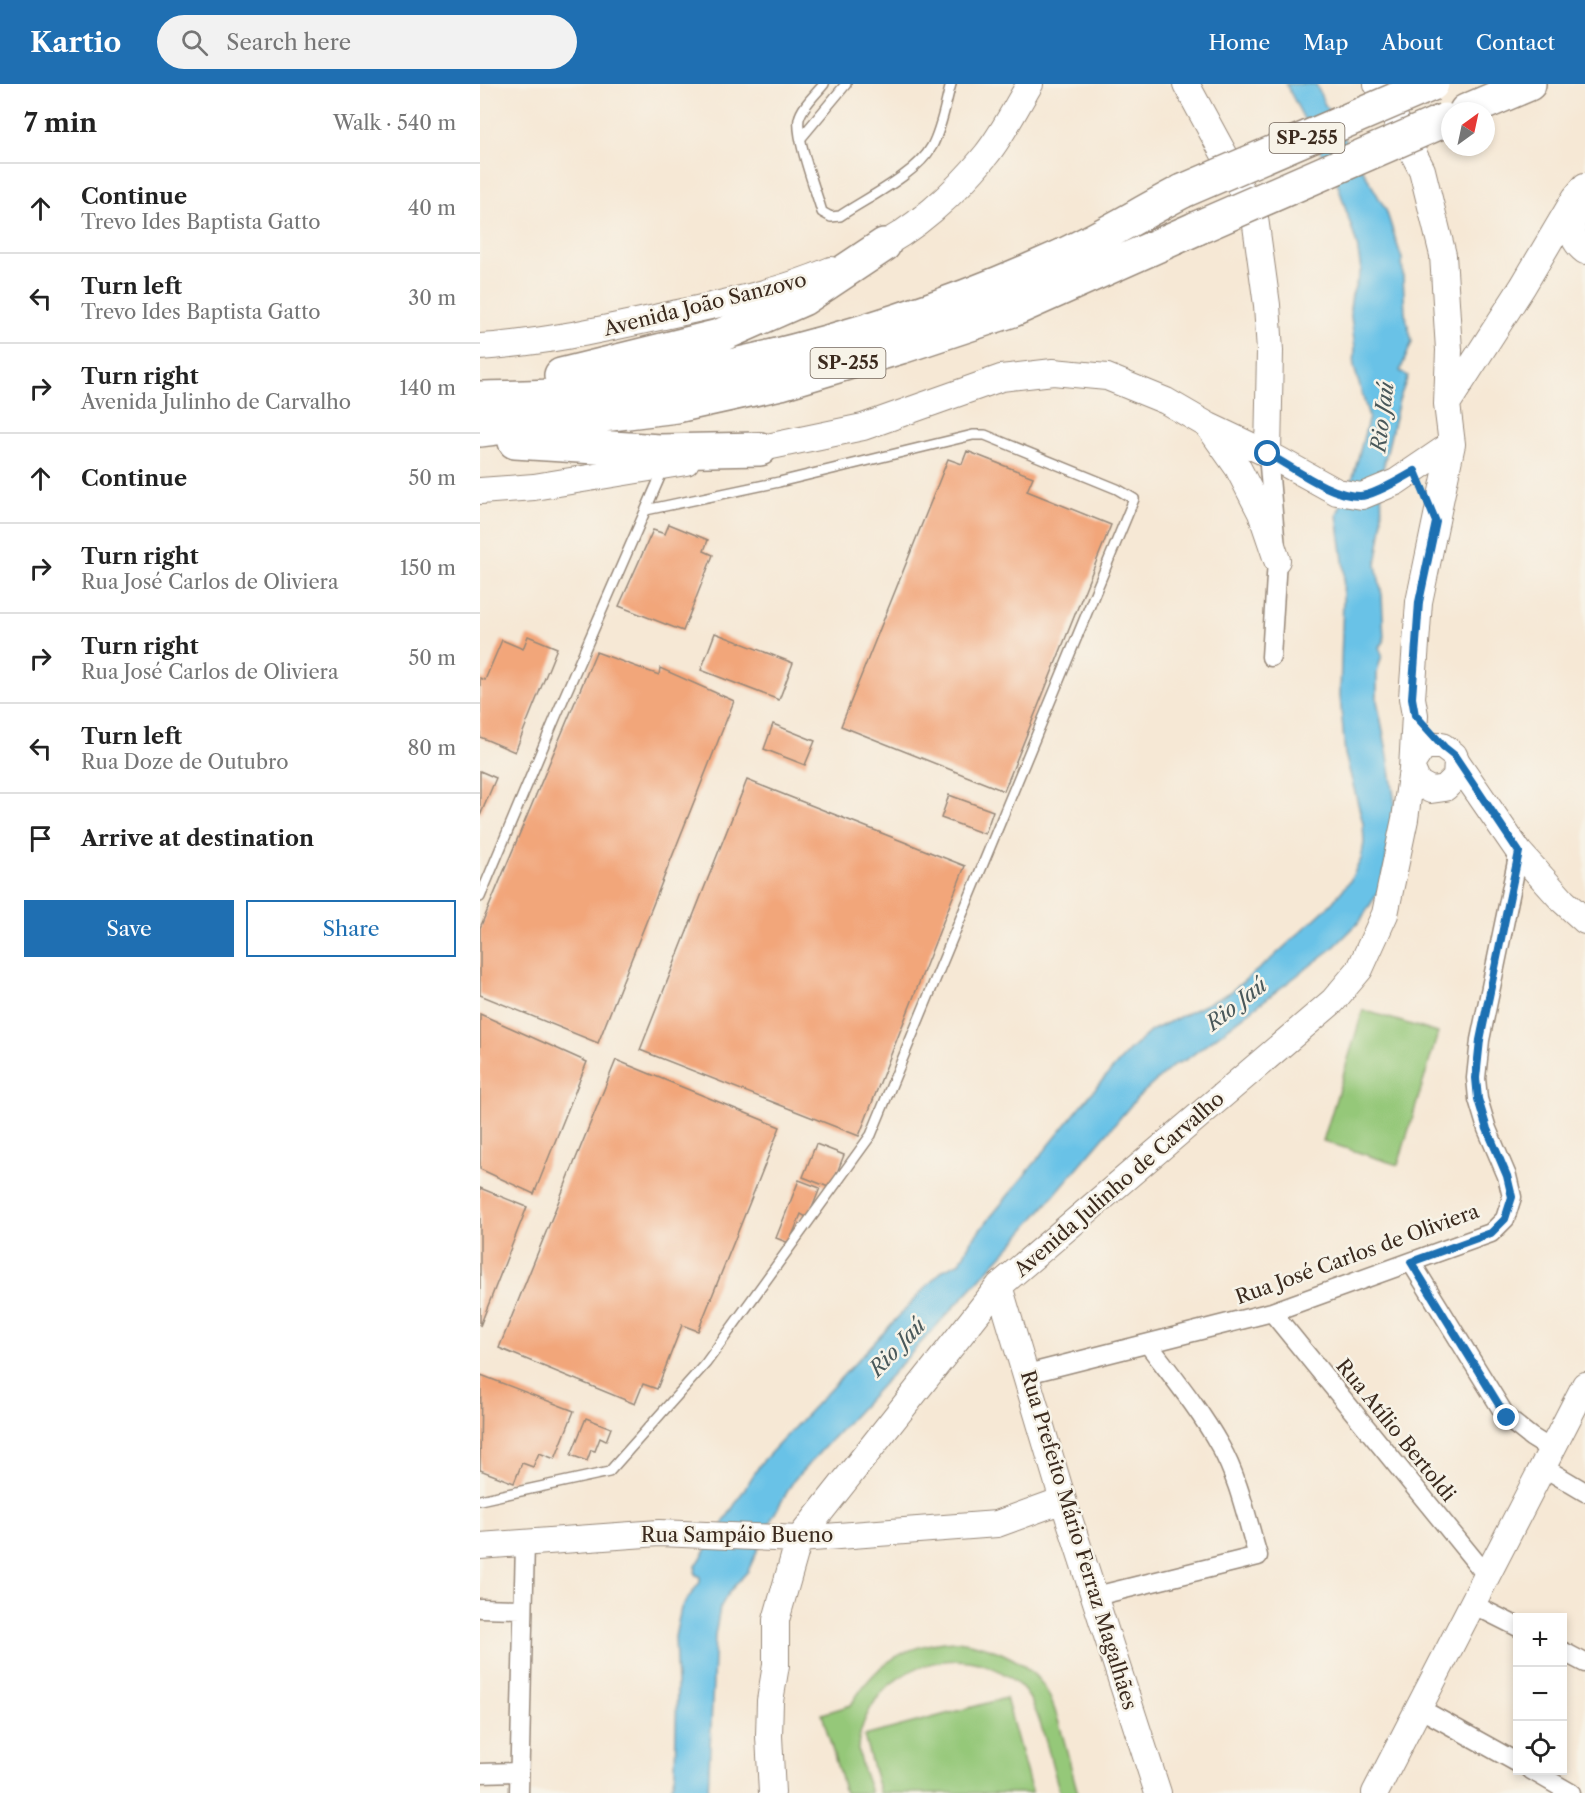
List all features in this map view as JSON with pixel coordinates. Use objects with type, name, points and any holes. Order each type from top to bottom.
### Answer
[{"type":"highway","name":"SP-255","points":[[480,397],[560,395],[702,373],[841,339],[953,302],[1048,262],[1183,191],[1432,84]]},
{"type":"highway","name":"SP-255","points":[[1487,102],[1529,84]]},
{"type":"highway","name":"SP-255","points":[[480,430],[677,406],[781,383],[901,347],[1013,310],[1441,122]]},
{"type":"highway","points":[[480,397],[719,336],[802,299],[884,245]]},
{"type":"highway","points":[[480,440],[660,451],[760,449]]},
{"type":"main road","name":"Avenida João Sanzovo","points":[[480,347],[597,330],[727,302],[808,280],[884,245],[945,200],[987,153],[1030,84]]},
{"type":"main road","points":[[1186,84],[1255,218],[1267,305],[1276,458]]},
{"type":"main road","name":"Avenida Julinho de Carvalho","points":[[799,1539],[999,1286],[1333,1001],[1360,969],[1385,914],[1405,819],[1412,766],[1419,602],[1452,444],[1447,404],[1449,350],[1443,255],[1422,170],[1377,84]]},
{"type":"main road","points":[[1447,404],[1523,286],[1575,198],[1585,186]]},
{"type":"main road","points":[[1584,252],[1575,239],[1572,220],[1575,210],[1585,200]]},
{"type":"main road","points":[[480,491],[534,487],[760,449],[863,427],[1000,378],[1053,372],[1107,377],[1166,401],[1209,426],[1276,458],[1337,492],[1362,496],[1396,482],[1452,444]]},
{"type":"main road","points":[[1209,426],[1238,468],[1261,513],[1277,560]]},
{"type":"main road","points":[[1415,471],[1436,522]]},
{"type":"main road","points":[[1414,706],[1519,852],[1563,901],[1585,921]]},
{"type":"main road","points":[[1450,755],[1427,746],[1421,750],[1412,766],[1418,783],[1424,788],[1442,789],[1489,808]]},
{"type":"main road","points":[[1405,819],[1456,777],[1450,755]]},
{"type":"main road","name":"Rua Prefeito Mário Ferraz Magalhães","points":[[999,1286],[1063,1500],[1158,1793]]},
{"type":"main road","points":[[1375,1793],[1585,1385]]},
{"type":"main road","name":"Rua Sampáio Bueno","points":[[480,1546],[659,1533],[799,1539],[997,1524],[1063,1500]]},
{"type":"main road","points":[[772,1793],[769,1724],[776,1665],[776,1620],[799,1539]]},
{"type":"street","points":[[1271,657],[1277,560],[1276,458]]},
{"type":"street","name":"Rua José Carlos de Oliviera","points":[[1027,1374],[1272,1312],[1491,1233],[1505,1219],[1512,1197],[1507,1176],[1487,1129],[1478,1099],[1476,1078],[1480,1040],[1519,852]]},
{"type":"street","points":[[1411,1262],[1507,1418],[1531,1437],[1547,1458],[1585,1492]]},
{"type":"street","name":"Rua Atílio Bertoldi","points":[[1272,1312],[1486,1576]]},
{"type":"street","points":[[1096,1596],[1258,1556],[1240,1495],[1221,1447],[1148,1344]]},
{"type":"street","points":[[519,1793],[525,1543]]},
{"type":"street","points":[[1472,1604],[1513,1624]]},
{"type":"street","points":[[480,1608],[522,1608]]},
{"type":"street","points":[[1567,1653],[1585,1663]]},
{"type":"street","points":[[1419,1708],[1513,1760]]},
{"type":"street","points":[[480,1773],[518,1772]]},
{"type":"street","points":[[1540,1775],[1571,1793]]},
{"type":"lane","points":[[824,84],[806,106],[799,119],[801,138],[822,212],[831,217],[840,216],[917,166],[931,148],[938,132],[951,84]]},
{"type":"lane","points":[[801,138],[846,84]]},
{"type":"lane","points":[[480,1500],[609,1472],[706,1363],[871,1135],[1134,499],[1117,489],[985,435],[973,435],[779,482],[645,510]]},
{"type":"lane","points":[[480,897],[551,726],[665,465]]},
{"type":"green space","points":[[1363,1010],[1438,1033],[1398,1165],[1323,1141]]},
{"type":"green space","points":[[958,1641],[986,1647],[1012,1658],[1024,1666],[1044,1687],[1059,1723],[1078,1793],[1060,1793],[1037,1713],[1026,1693],[1008,1676],[987,1666],[965,1661],[942,1661],[919,1667],[899,1678],[881,1693],[866,1717],[858,1744],[860,1760],[871,1793],[845,1793],[822,1714],[851,1705],[882,1666],[908,1651],[923,1646]]},
{"type":"green space","points":[[1006,1698],[1032,1793],[880,1793],[864,1736]]},
{"type":"water","name":"Rio Jaú","points":[[1286,84],[1316,84],[1324,103],[1386,210],[1402,259],[1405,313],[1412,342],[1400,371],[1408,376],[1399,400],[1381,477],[1382,526],[1376,565],[1382,595],[1384,642],[1379,647],[1382,655],[1377,672],[1377,701],[1395,804],[1382,886],[1360,921],[1332,949],[1187,1059],[1174,1065],[1137,1098],[1014,1242],[794,1480],[772,1518],[748,1571],[729,1592],[720,1608],[715,1635],[708,1793],[670,1793],[675,1772],[677,1686],[675,1637],[681,1608],[700,1582],[700,1577],[695,1574],[696,1566],[761,1463],[930,1283],[943,1270],[960,1262],[971,1241],[1099,1084],[1130,1050],[1151,1031],[1229,993],[1271,959],[1331,904],[1350,881],[1361,859],[1364,843],[1363,823],[1345,754],[1340,695],[1344,568],[1337,514],[1353,477],[1369,417],[1354,367],[1355,348],[1350,309],[1352,295],[1361,270],[1357,245],[1338,185]]},
{"type":"building","points":[[967,451],[1033,477],[1027,491],[1111,525],[1004,791],[841,726],[948,459],[962,464]]},
{"type":"building","points":[[669,524],[708,540],[704,551],[713,555],[683,631],[619,606],[653,530],[665,534]]},
{"type":"building","points":[[715,633],[793,663],[779,700],[701,670]]},
{"type":"building","points":[[528,636],[557,648],[515,752],[480,737],[480,678],[485,680],[502,640],[523,649]]},
{"type":"building","points":[[596,652],[659,675],[660,668],[734,701],[598,1043],[480,995],[480,928]]},
{"type":"building","points":[[773,724],[815,741],[805,765],[764,749]]},
{"type":"building","points":[[480,771],[496,778],[480,816]]},
{"type":"building","points":[[747,780],[965,866],[859,1136],[640,1050]]},
{"type":"building","points":[[949,795],[993,811],[985,834],[941,818]]},
{"type":"building","points":[[480,1014],[587,1062],[534,1194],[480,1169]]},
{"type":"building","points":[[616,1060],[780,1127],[698,1331],[682,1325],[657,1389],[643,1384],[635,1404],[499,1348]]},
{"type":"building","points":[[816,1144],[844,1155],[831,1188],[803,1177]]},
{"type":"building","points":[[799,1180],[820,1188],[808,1218],[801,1214],[789,1243],[776,1238]]},
{"type":"building","points":[[480,1188],[527,1207],[480,1326]]},
{"type":"building","points":[[481,1375],[574,1411],[555,1459],[539,1453],[533,1467],[522,1463],[514,1483],[480,1470]]},
{"type":"building","points":[[586,1418],[611,1428],[606,1441],[600,1438],[595,1451],[591,1450],[587,1461],[571,1455]]},
{"type":"route","points":[[1268,454],[1337,492],[1362,496],[1396,482],[1415,471],[1436,522],[1419,602],[1412,698],[1415,715],[1454,755],[1519,852],[1480,1040],[1476,1078],[1478,1099],[1487,1129],[1507,1176],[1512,1197],[1505,1219],[1491,1233],[1411,1262],[1507,1418]]}]
